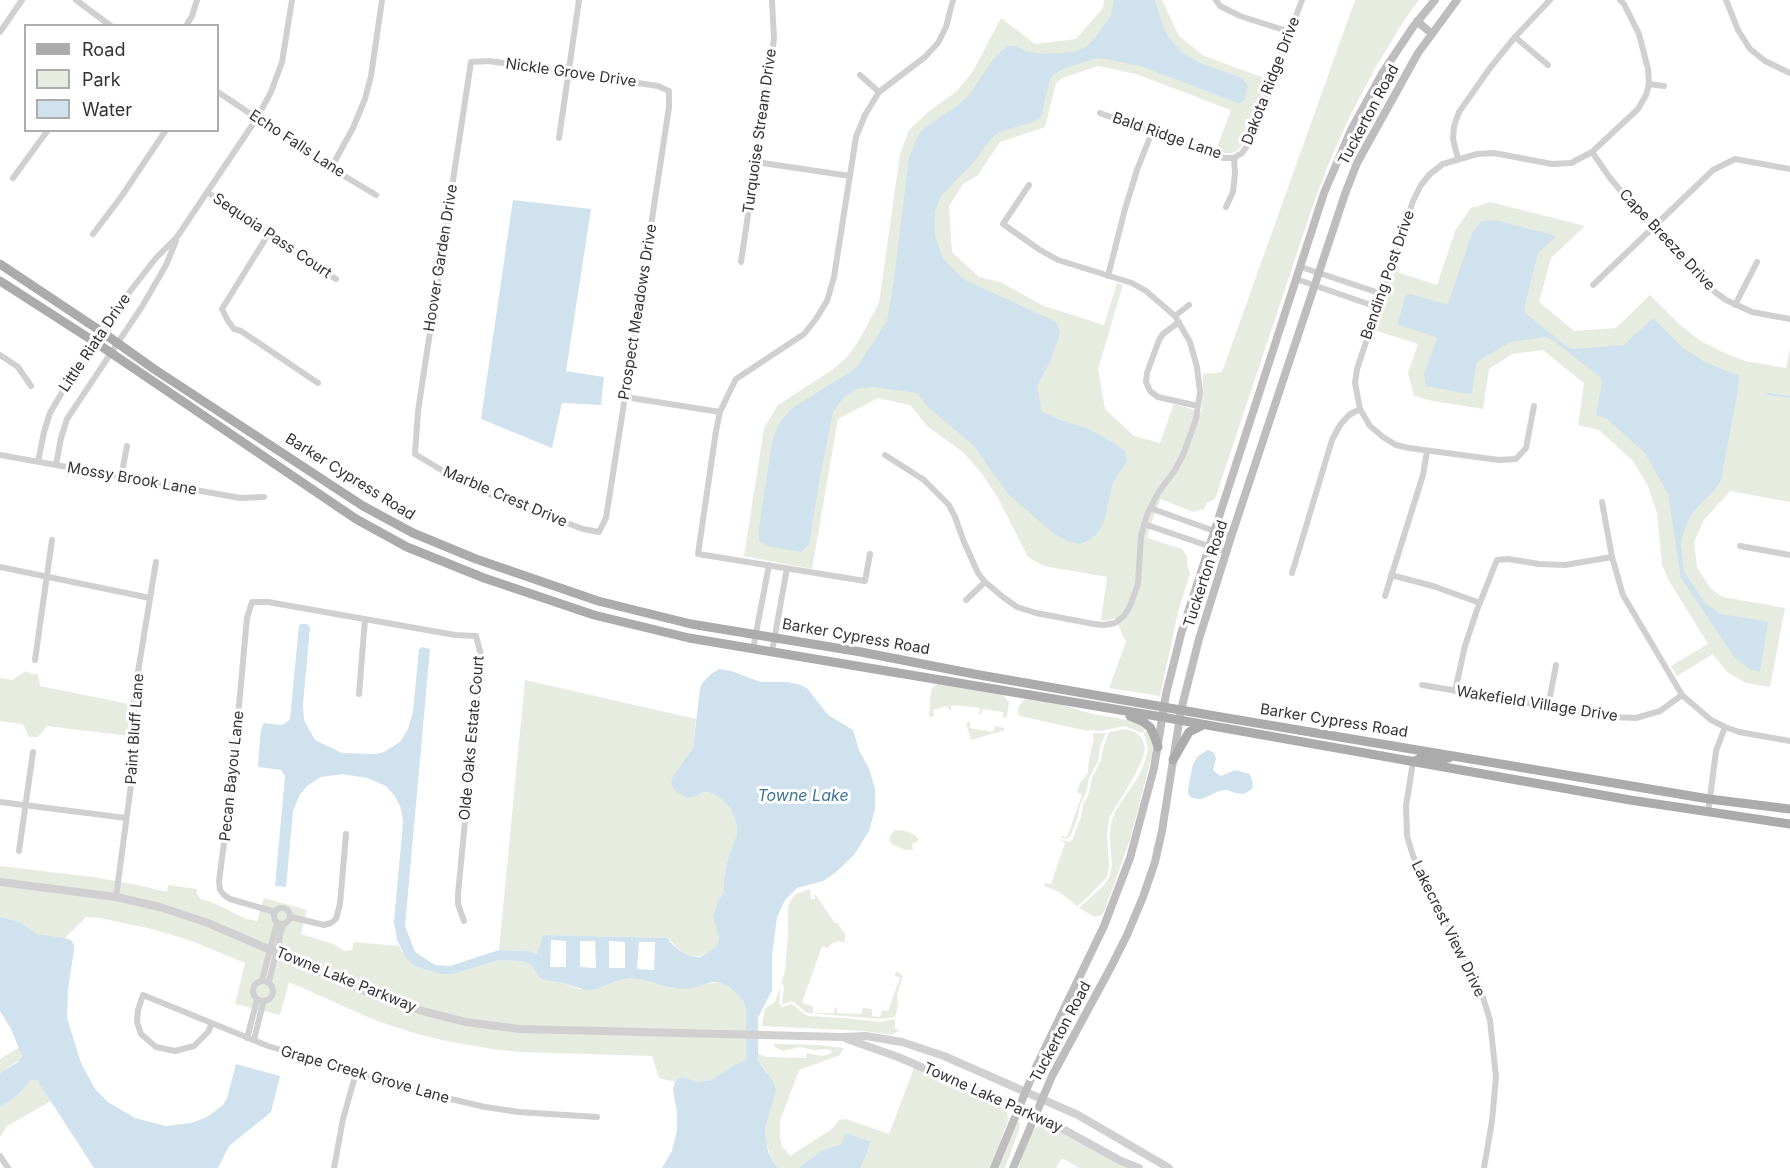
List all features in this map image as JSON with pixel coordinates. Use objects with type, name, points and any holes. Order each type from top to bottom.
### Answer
[{"type":"main road","name":"Tuckerton Road","points":[[993,1168],[1025,1091],[1095,945],[1116,895],[1142,817],[1181,634],[1324,193],[1351,130],[1383,72],[1417,21],[1435,0]]},
{"type":"main road","name":"Tuckerton Road","points":[[1014,1168],[1042,1098],[1127,935],[1155,862],[1179,720],[1199,639],[1345,194],[1357,163],[1418,53],[1457,0]]},
{"type":"main road","points":[[1417,21],[1431,33]]},
{"type":"main road","name":"Barker Cypress Road","points":[[0,264],[118,342],[154,369],[363,506],[413,534],[476,559],[598,601],[692,624],[861,652],[994,678],[1709,799],[1790,809]]},
{"type":"main road","name":"Barker Cypress Road","points":[[0,282],[95,342],[356,519],[407,547],[484,578],[594,615],[688,638],[1162,717],[1708,813],[1790,824]]},
{"type":"main road","points":[[287,473],[294,461]]},
{"type":"main road","points":[[470,572],[476,559]]},
{"type":"main road","points":[[930,678],[932,672],[937,672],[967,678],[994,678]]},
{"type":"main road","points":[[1111,709],[1146,723],[1158,747]]},
{"type":"main road","points":[[1173,760],[1189,732],[1204,725]]},
{"type":"main road","points":[[1413,762],[1423,757],[1436,759],[1460,756]]},
{"type":"main road","points":[[1500,777],[1503,764]]},
{"type":"main road","points":[[1608,796],[1610,782]]},
{"type":"street","points":[[0,32],[22,0]]},
{"type":"street","points":[[76,0],[108,24]]},
{"type":"street","points":[[187,24],[197,0]]},
{"type":"street","name":"Little Riata Drive","points":[[38,462],[50,413],[95,342],[131,290],[156,258],[177,237],[257,118],[271,92],[282,62],[292,0]]},
{"type":"street","points":[[331,168],[353,128],[365,99],[371,76],[382,0]]},
{"type":"street","points":[[558,138],[579,0]]},
{"type":"street","name":"Turquoise Stream Drive","points":[[741,262],[774,39],[772,0]]},
{"type":"street","points":[[870,554],[865,581],[698,554],[720,412],[736,379],[804,334],[827,301],[834,277],[856,136],[879,92],[924,57],[938,43],[946,27],[953,0]]},
{"type":"street","points":[[1216,0],[1220,6],[1240,16],[1290,32]]},
{"type":"street","name":"Dakota Ridge Drive","points":[[1234,158],[1242,153],[1249,143],[1302,0]]},
{"type":"street","points":[[1458,159],[1453,139],[1454,126],[1459,112],[1515,37],[1550,0]]},
{"type":"street","points":[[1620,0],[1639,34],[1648,69],[1649,84],[1664,86]]},
{"type":"street","points":[[1726,0],[1738,30],[1750,49],[1765,61],[1790,74]]},
{"type":"street","points":[[1515,37],[1548,65]]},
{"type":"street","name":"Nickle Grove Drive","points":[[471,62],[489,61],[658,86],[669,91]]},
{"type":"street","name":"Hoover Garden Drive","points":[[415,454],[418,411],[471,62]]},
{"type":"street","points":[[860,75],[879,92]]},
{"type":"street","name":"Bending Post Drive","points":[[1534,405],[1526,448],[1516,459],[1499,460],[1396,445],[1370,426],[1360,409],[1355,383],[1357,369],[1413,201],[1421,185],[1443,164],[1477,154],[1494,153],[1552,164],[1571,163],[1592,152],[1638,110],[1649,84]]},
{"type":"street","name":"Prospect Meadows Drive","points":[[599,532],[606,518],[669,107],[669,91]]},
{"type":"street","name":"Echo Falls Lane","points":[[219,93],[331,168],[376,195]]},
{"type":"street","name":"Bald Ridge Lane","points":[[1100,113],[1223,158],[1234,158]]},
{"type":"street","points":[[13,178],[47,132]]},
{"type":"street","points":[[93,234],[165,132]]},
{"type":"street","points":[[1108,276],[1125,209],[1152,132]]},
{"type":"street","name":"Cape Breeze Drive","points":[[1592,152],[1610,178],[1715,291],[1735,305],[1752,312],[1790,320]]},
{"type":"street","points":[[1226,207],[1233,192],[1234,158]]},
{"type":"street","points":[[1593,285],[1713,170],[1735,159],[1790,169]]},
{"type":"street","points":[[756,162],[850,176]]},
{"type":"street","points":[[885,455],[924,480],[949,505],[978,573],[985,582],[1017,607],[1036,613],[1104,625],[1115,623],[1124,616],[1138,584],[1141,536],[1147,515],[1158,493],[1184,455],[1193,429],[1200,393],[1197,367],[1190,342],[1177,319],[1146,291],[1132,283],[1058,260],[1003,224],[1029,185]]},
{"type":"street","name":"Sequoia Pass Court","points":[[207,192],[336,279]]},
{"type":"street","points":[[269,233],[222,309],[234,329],[241,331],[318,383]]},
{"type":"street","name":"Little Riata Drive","points":[[56,465],[67,419],[143,304],[166,265],[177,237]]},
{"type":"street","points":[[1735,305],[1757,262]]},
{"type":"street","points":[[1301,267],[1382,294]]},
{"type":"street","points":[[1296,279],[1377,307]]},
{"type":"street","points":[[1336,293],[1341,280]]},
{"type":"street","points":[[1351,298],[1356,292],[1355,285]]},
{"type":"street","points":[[1189,305],[1163,334],[1155,347],[1146,378],[1147,387],[1153,394],[1164,399],[1198,406]]},
{"type":"street","points":[[0,355],[18,367],[31,386]]},
{"type":"street","points":[[625,397],[720,412]]},
{"type":"street","points":[[1292,573],[1332,440],[1340,425],[1349,415],[1360,409]]},
{"type":"street","points":[[121,477],[127,446]]},
{"type":"street","points":[[1385,597],[1423,475],[1427,451]]},
{"type":"street","name":"Marble Crest Drive","points":[[415,454],[448,474],[492,495],[583,529],[599,532]]},
{"type":"street","name":"Mossy Brook Lane","points":[[0,456],[240,498],[264,497]]},
{"type":"street","points":[[1602,502],[1612,557],[1623,595],[1682,695],[1711,720],[1725,727],[1739,732],[1790,741]]},
{"type":"street","points":[[1150,508],[1231,537]]},
{"type":"street","points":[[1169,532],[1174,517]]},
{"type":"street","points":[[1144,524],[1226,552]]},
{"type":"street","points":[[1188,539],[1193,524]]},
{"type":"street","points":[[35,660],[52,540]]},
{"type":"street","points":[[1740,546],[1790,555]]},
{"type":"street","points":[[1455,691],[1465,646],[1497,560],[1508,559],[1564,565],[1612,557]]},
{"type":"street","name":"Paint Bluff Lane","points":[[116,897],[135,755],[135,696],[156,562]]},
{"type":"street","points":[[753,649],[769,565]]},
{"type":"street","points":[[0,567],[150,598]]},
{"type":"street","points":[[772,652],[787,568]]},
{"type":"street","points":[[1391,575],[1432,586],[1480,603]]},
{"type":"street","points":[[966,600],[985,582]]},
{"type":"street","name":"Olde Oaks Estate Court","points":[[252,602],[268,602],[455,635],[476,636],[481,655],[458,894],[458,904],[464,921]]},
{"type":"street","name":"Pecan Bayou Lane","points":[[252,602],[247,618],[232,782],[219,881],[220,890],[230,899],[275,912],[281,908],[285,909],[291,917]]},
{"type":"street","points":[[359,694],[365,619]]},
{"type":"street","points":[[1548,707],[1556,665]]},
{"type":"street","name":"Wakefield Village Drive","points":[[1422,685],[1610,717],[1636,718],[1660,711],[1682,695]]},
{"type":"street","points":[[1708,813],[1716,751],[1725,727]]},
{"type":"street","points":[[20,851],[33,752]]},
{"type":"street","name":"Lakecrest View Drive","points":[[1413,762],[1406,806],[1407,836],[1413,856],[1480,988],[1490,1020],[1496,1077],[1484,1168]]},
{"type":"street","points":[[0,802],[126,818]]},
{"type":"street","points":[[280,924],[291,917],[314,924],[331,923],[338,913],[346,834]]},
{"type":"street","name":"Towne Lake Parkway","points":[[0,882],[116,897],[184,914],[386,1000],[466,1022],[519,1029],[866,1036],[902,1042],[936,1053],[1042,1098],[1078,1115],[1169,1168]]},
{"type":"street","points":[[265,981],[272,986],[272,994],[268,1001],[260,1001],[253,993],[254,988],[265,981],[280,924],[275,912]]},
{"type":"street","name":"Grape Creek Grove Lane","points":[[212,1023],[208,1032],[194,1046],[175,1051],[156,1047],[141,1034],[136,1022],[143,995],[212,1023],[250,1039],[431,1095],[519,1112],[597,1117]]},
{"type":"street","points":[[250,1039],[260,1001]]},
{"type":"street","name":"Towne Lake Parkway","points":[[843,1037],[898,1057],[1035,1115],[1138,1168]]},
{"type":"street","points":[[898,1057],[902,1042]]},
{"type":"street","points":[[334,1168],[343,1119],[356,1073]]},
{"type":"street","points":[[0,1156],[8,1168]]},
{"type":"green space","points":[[1104,0],[1162,0],[1179,36],[1204,56],[1267,79],[1243,144],[1232,153],[1216,150],[1231,110],[1136,74],[1098,66],[1062,78],[1056,83],[1045,127],[1000,142],[978,175],[963,184],[949,206],[952,252],[979,277],[1000,282],[1044,306],[1104,325],[1117,283],[1123,285],[1098,369],[1105,409],[1134,436],[1160,443],[1174,404],[1202,412],[1203,374],[1222,372],[1355,0],[1419,0],[1376,67],[1331,158],[1314,202],[1215,499],[1207,503],[1204,509],[1193,512],[1161,499],[1153,518],[1147,538],[1182,549],[1187,556],[1190,574],[1178,612],[1160,696],[1109,688],[1126,642],[1115,618],[1101,620],[1107,577],[1044,566],[1028,557],[998,498],[983,475],[963,452],[928,427],[910,405],[878,398],[838,419],[812,569],[744,556],[764,428],[778,405],[832,370],[847,357],[858,342],[879,303],[900,154],[909,130],[928,112],[957,91],[973,71],[1001,18],[1035,44],[1076,39],[1103,8]]},
{"type":"green space","points":[[1490,202],[1585,226],[1551,258],[1539,302],[1574,331],[1616,328],[1650,295],[1699,340],[1745,361],[1786,368],[1790,348],[1790,502],[1730,491],[1704,520],[1694,542],[1697,567],[1711,589],[1723,597],[1785,608],[1770,687],[1746,683],[1727,672],[1713,654],[1677,676],[1671,666],[1708,644],[1669,581],[1662,565],[1657,513],[1648,486],[1633,461],[1599,430],[1578,425],[1584,383],[1543,350],[1512,354],[1489,369],[1483,409],[1433,401],[1414,396],[1408,373],[1418,344],[1374,330],[1394,271],[1437,285],[1456,229],[1471,208]]},
{"type":"green space","points":[[26,671],[38,674],[40,686],[129,704],[130,736],[47,726],[38,737],[29,737],[23,724],[0,721],[0,678],[12,680]]},
{"type":"green space","points":[[525,680],[696,719],[693,748],[687,757],[702,792],[721,797],[731,809],[736,822],[737,834],[728,858],[724,892],[715,911],[719,938],[717,946],[710,951],[700,956],[689,956],[680,951],[668,938],[543,935],[538,954],[529,951],[499,950]]},
{"type":"green space","points":[[939,684],[1003,695],[1009,702],[1007,716],[1003,719],[1003,712],[983,709],[979,714],[980,708],[955,705],[951,706],[951,712],[947,706],[933,710],[934,716],[931,717],[929,715],[931,690]]},
{"type":"green space","points":[[1025,699],[1055,703],[1093,714],[1134,721],[1147,728],[1142,733],[1125,726],[1088,731],[1020,716],[1018,707]]},
{"type":"green space","points":[[970,721],[970,728],[993,732],[995,726],[1005,730],[971,740],[966,724]]},
{"type":"green space","points":[[1125,729],[1135,732],[1142,738],[1145,748],[1143,757],[1109,818],[1107,877],[1077,906],[1060,892],[1044,886],[1044,883],[1051,884],[1065,843],[1060,839],[1068,842],[1072,840],[1109,732]]},
{"type":"green space","points":[[1148,730],[1153,743],[1152,755],[1130,840],[1105,909],[1102,915],[1095,917],[1079,908],[1104,885],[1110,876],[1111,823],[1116,810],[1144,764],[1148,749],[1143,734]]},
{"type":"green space","points":[[1092,733],[1106,733],[1100,747],[1098,762],[1089,778],[1086,793],[1080,805],[1078,817],[1067,839],[1061,837],[1067,837],[1082,795],[1077,792],[1080,783],[1088,773],[1094,739]]},
{"type":"green space","points":[[895,830],[906,831],[916,836],[919,840],[912,844],[913,850],[905,850],[890,842],[890,836]]},
{"type":"green space","points":[[0,866],[93,877],[167,892],[168,885],[197,889],[197,894],[201,899],[246,919],[257,921],[264,898],[307,910],[301,934],[333,944],[344,951],[352,950],[354,942],[399,946],[406,958],[453,974],[499,960],[522,961],[530,964],[544,980],[563,983],[579,989],[598,989],[630,978],[679,989],[719,982],[728,986],[743,1000],[746,1011],[746,1058],[745,1061],[711,1080],[697,1082],[679,1078],[675,1082],[659,1078],[652,1056],[521,1052],[446,1041],[377,1021],[289,982],[280,1015],[235,1004],[245,963],[192,941],[152,929],[86,917],[65,938],[47,936],[37,934],[20,922],[0,917]]},
{"type":"green space","points":[[810,889],[811,899],[815,899],[815,894],[846,935],[844,941],[849,943],[838,941],[828,948],[822,946],[802,1003],[813,1006],[813,1013],[834,1013],[835,1007],[837,1013],[861,1014],[863,1008],[872,1009],[872,1016],[880,1017],[882,1010],[888,1011],[900,978],[894,975],[897,971],[903,976],[897,994],[898,1006],[895,1017],[881,1019],[807,1013],[791,1001],[782,1005],[784,986],[781,983],[785,971],[788,908],[796,894]]},
{"type":"green space","points":[[781,987],[779,1003],[782,1007],[792,1004],[808,1016],[879,1022],[895,1019],[895,1029],[899,1030],[892,1035],[865,1031],[762,1026],[765,1008],[774,1003]]},
{"type":"green space","points":[[774,1044],[844,1048],[840,1055],[799,1070],[780,1121],[782,1146],[790,1156],[832,1129],[839,1120],[846,1119],[889,1134],[914,1068],[1007,1109],[1008,1121],[990,1168],[861,1168],[871,1142],[841,1144],[821,1151],[798,1168],[777,1168],[766,1143],[765,1133],[769,1114],[767,1072],[758,1061],[758,1054],[768,1057],[806,1058],[807,1053],[822,1056],[832,1051],[799,1047],[783,1051]]},
{"type":"green space","points":[[18,1048],[22,1052],[21,1059],[0,1073],[0,1059]]},
{"type":"green space","points":[[35,1079],[51,1101],[7,1126],[0,1137],[0,1107],[18,1095],[31,1080]]},
{"type":"green space","points":[[1017,1121],[1020,1123],[1019,1130],[1005,1168],[998,1168]]},
{"type":"green space","points":[[1046,1124],[1129,1168],[1079,1168],[1062,1158],[1056,1168],[1018,1168],[1031,1132],[1040,1125]]},
{"type":"water","points":[[1114,0],[1155,0],[1164,30],[1174,44],[1183,53],[1200,63],[1242,78],[1248,86],[1245,99],[1240,103],[1235,102],[1141,66],[1105,59],[1097,58],[1065,68],[1050,79],[1041,116],[1036,121],[999,132],[990,140],[974,162],[941,196],[935,211],[935,236],[943,259],[963,279],[1056,322],[1060,333],[1051,360],[1037,386],[1042,412],[1084,427],[1125,451],[1127,461],[1113,482],[1101,528],[1093,538],[1080,544],[1069,542],[1052,532],[1008,494],[973,445],[929,408],[917,393],[874,387],[856,389],[843,398],[833,412],[809,544],[801,552],[767,546],[759,541],[772,442],[778,425],[791,409],[856,368],[887,321],[909,157],[919,134],[969,95],[994,58],[1007,46],[1016,46],[1028,52],[1043,54],[1074,52],[1086,47],[1111,15]]},
{"type":"water","points":[[513,200],[591,209],[566,371],[604,377],[601,405],[562,403],[552,448],[481,419]]},
{"type":"water","points":[[1494,220],[1555,237],[1538,253],[1524,309],[1525,313],[1569,348],[1624,345],[1654,319],[1683,348],[1703,361],[1739,376],[1721,480],[1691,514],[1681,545],[1684,572],[1705,603],[1721,614],[1768,623],[1760,672],[1749,669],[1735,658],[1681,578],[1668,494],[1645,453],[1607,419],[1596,415],[1602,382],[1600,377],[1546,337],[1510,342],[1478,361],[1472,393],[1426,386],[1424,374],[1437,339],[1399,325],[1405,298],[1411,294],[1448,304],[1472,234],[1480,223]]},
{"type":"water","name":"Towne Lake","points":[[307,624],[310,627],[303,704],[304,720],[315,740],[342,753],[376,754],[400,742],[408,729],[413,712],[419,649],[422,647],[430,649],[405,926],[415,952],[435,965],[450,966],[499,950],[529,951],[537,954],[543,935],[668,938],[680,951],[689,956],[700,957],[717,946],[719,938],[713,917],[718,901],[724,892],[728,858],[737,834],[736,822],[731,809],[721,798],[709,792],[702,792],[697,796],[686,798],[671,784],[673,777],[693,748],[702,683],[719,669],[761,682],[788,682],[801,685],[808,689],[828,715],[853,730],[875,789],[875,809],[869,831],[854,855],[835,873],[823,881],[797,888],[785,900],[777,917],[772,955],[772,990],[758,1018],[758,1061],[773,1081],[776,1090],[765,1133],[768,1151],[773,1162],[778,1166],[777,1168],[662,1168],[672,1151],[677,1130],[673,1090],[675,1082],[679,1078],[697,1082],[711,1080],[746,1058],[746,1011],[743,1000],[728,986],[713,982],[679,989],[630,978],[598,989],[586,990],[544,980],[530,964],[522,961],[499,960],[453,974],[440,974],[415,966],[406,958],[397,940],[394,921],[402,814],[394,795],[386,786],[367,778],[342,774],[321,777],[307,786],[299,796],[293,811],[286,887],[275,886],[285,776],[281,770],[259,767],[261,729],[264,723],[281,725],[290,719],[299,626]]},
{"type":"water","points":[[1208,750],[1215,755],[1213,770],[1215,772],[1221,776],[1235,770],[1250,774],[1252,789],[1244,794],[1227,790],[1202,799],[1192,798],[1188,794],[1188,789],[1193,764],[1198,756]]},
{"type":"water","points":[[0,917],[20,922],[37,934],[71,940],[74,945],[67,1018],[81,1063],[95,1089],[108,1102],[135,1118],[166,1126],[191,1123],[207,1117],[223,1105],[236,1064],[280,1076],[271,1112],[229,1146],[218,1168],[94,1168],[37,1080],[31,1080],[18,1095],[0,1107],[0,1073],[18,1062],[22,1056],[11,1029],[0,1011]]},
{"type":"water","points":[[846,1133],[871,1142],[861,1168],[798,1168],[821,1151],[841,1144]]},
{"type":"pier","points":[[551,940],[566,941],[566,967],[550,967]]},
{"type":"pier","points":[[580,941],[595,941],[596,968],[580,967]]},
{"type":"pier","points":[[609,941],[625,942],[625,968],[609,968]]},
{"type":"pier","points":[[639,942],[655,942],[654,970],[637,969]]},
{"type":"waterway","points":[[1768,394],[1790,397]]}]
